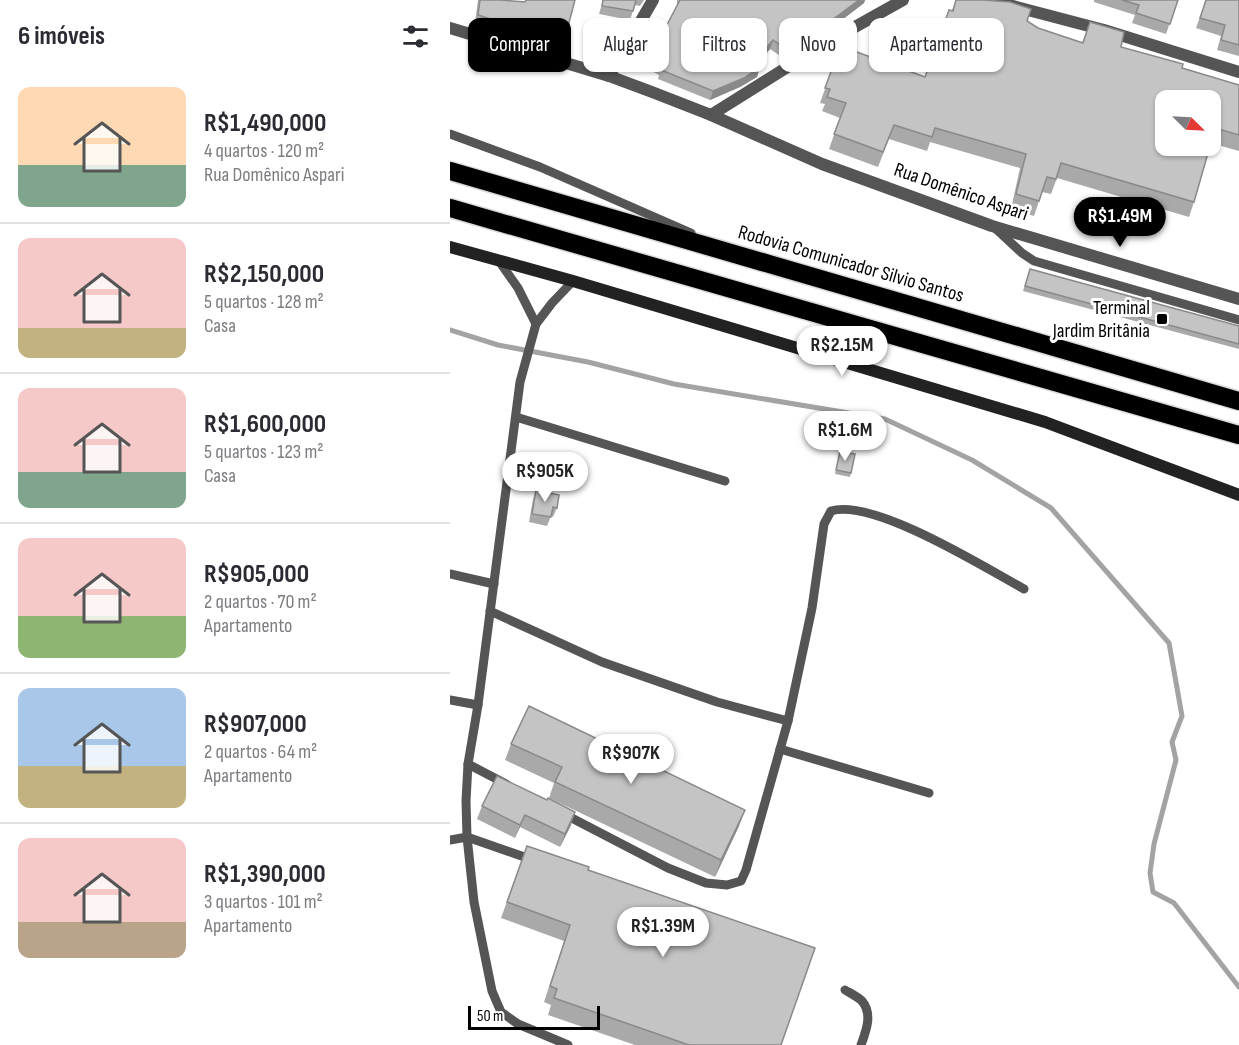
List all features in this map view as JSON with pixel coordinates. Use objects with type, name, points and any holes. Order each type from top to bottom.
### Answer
[{"type":"highway","name":"Rodovia Comunicador Silvio Santos","points":[[450,171],[1239,401]]},
{"type":"highway","points":[[450,208],[1239,435]]},
{"type":"main road","points":[[450,246],[1045,422],[1239,495]]},
{"type":"street","points":[[609,76],[653,0]]},
{"type":"street","points":[[711,115],[821,46],[903,0]]},
{"type":"street","points":[[990,0],[1104,30],[1239,72]]},
{"type":"street","name":"Rua Domênico Aspari","points":[[450,28],[609,76],[711,115],[822,164],[992,226],[1239,299]]},
{"type":"lane","points":[[450,134],[540,167],[737,254]]},
{"type":"lane","points":[[992,226],[1034,261],[1239,320]]},
{"type":"lane","points":[[499,261],[518,288],[535,328]]},
{"type":"lane","points":[[568,1045],[518,1024],[501,1012],[492,991],[474,902],[467,837],[468,764],[478,705],[520,382],[535,328],[552,303],[573,281]]},
{"type":"lane","points":[[516,417],[725,481]]},
{"type":"lane","points":[[557,811],[668,867],[706,883],[727,885],[741,881],[788,721],[812,608],[824,524],[831,511],[842,507],[898,522],[1024,589]]},
{"type":"lane","points":[[450,574],[494,584]]},
{"type":"lane","points":[[490,611],[602,662],[717,702],[788,721]]},
{"type":"lane","points":[[450,700],[478,705]]},
{"type":"lane","points":[[780,749],[929,793]]},
{"type":"lane","points":[[468,764],[518,790]]},
{"type":"lane","points":[[450,840],[467,837],[545,864]]},
{"type":"lane","points":[[845,990],[863,1002],[868,1019],[867,1030],[861,1045]]},
{"type":"building","points":[[480,0],[525,2],[526,0],[575,0],[570,18],[487,18],[478,15]]},
{"type":"building","points":[[603,0],[636,0],[633,11],[602,6]]},
{"type":"building","points":[[680,0],[859,0],[835,18],[779,18],[779,44],[773,40],[767,47],[767,18],[681,18],[681,72],[753,72],[713,91],[666,72],[669,72],[669,21]]},
{"type":"building","points":[[956,0],[1010,2],[1031,9],[1027,21],[1038,28],[1083,43],[1090,22],[1124,32],[1121,47],[1183,64],[1182,68],[1239,85],[1239,135],[1221,130],[1221,90],[1155,90],[1155,156],[1207,156],[1194,202],[1061,163],[1056,179],[1047,177],[1039,201],[1016,194],[1026,154],[935,128],[932,137],[894,125],[883,152],[834,134],[846,103],[827,97],[830,89],[825,88],[831,72],[857,72],[857,52],[869,56],[869,72],[911,72],[925,77],[927,72],[1004,72],[1004,18],[946,18],[949,10],[953,11]]},
{"type":"building","points":[[1122,0],[1178,0],[1170,24],[1136,13],[1139,5]]},
{"type":"building","points":[[1206,0],[1239,0],[1239,45],[1221,40],[1225,25],[1200,18]]},
{"type":"building","name":"Terminal Jardim Britânia","points":[[1030,269],[1239,326],[1239,344],[1025,286]]},
{"type":"building","points":[[840,451],[855,454],[851,473],[836,470]]},
{"type":"building","points":[[536,490],[559,495],[557,508],[553,507],[551,517],[532,514]]},
{"type":"building","points":[[529,706],[745,810],[721,860],[555,782],[562,767],[511,744]]},
{"type":"building","points":[[497,776],[575,812],[565,834],[525,815],[520,825],[482,806]]},
{"type":"building","points":[[527,846],[589,867],[588,870],[815,948],[781,1045],[689,1045],[554,998],[557,989],[550,986],[570,925],[507,902]]},
{"type":"waterway","points":[[450,330],[498,345],[588,362],[674,384],[885,419],[972,460],[1051,508],[1169,643],[1182,716],[1172,742],[1176,760],[1154,844],[1150,873],[1153,892],[1174,903],[1239,987]]},
{"type":"place","name":"Terminal Jardim Britânia","points":[[1162,319]]}]
